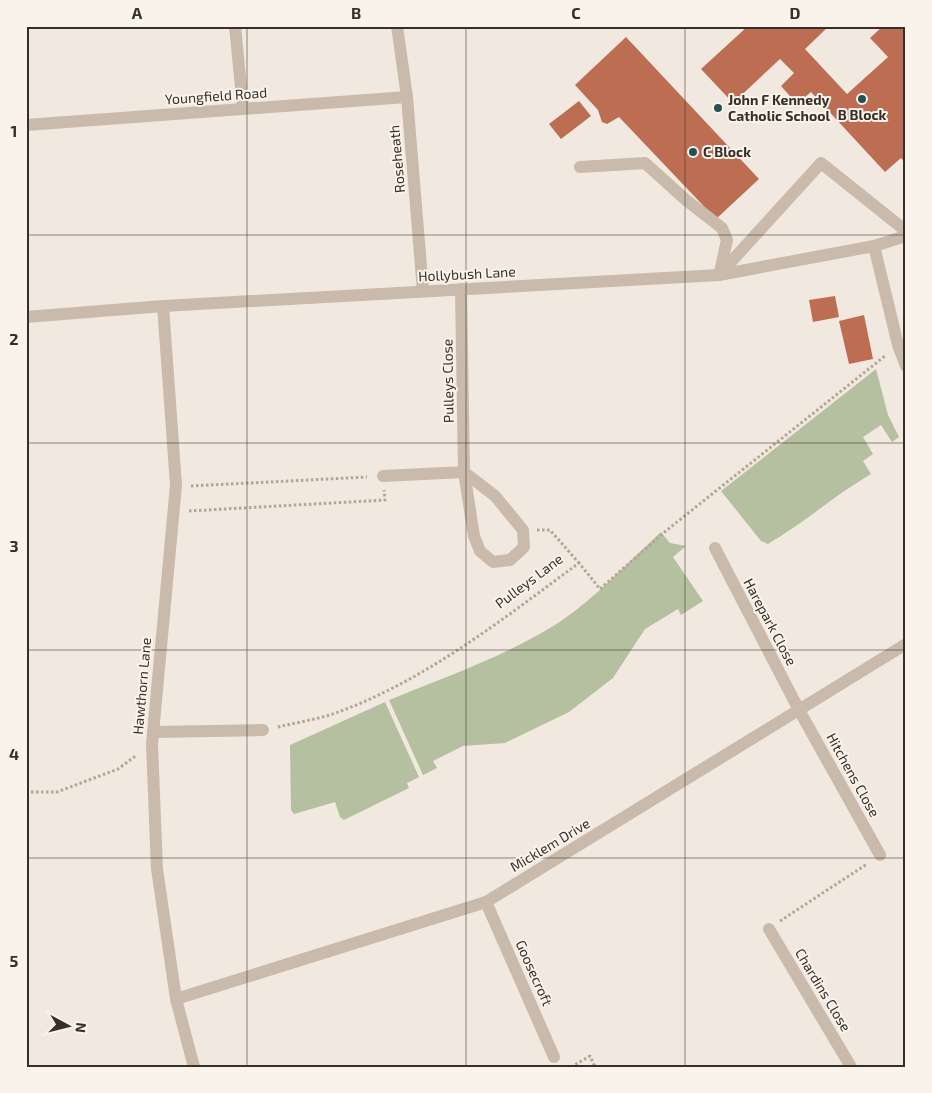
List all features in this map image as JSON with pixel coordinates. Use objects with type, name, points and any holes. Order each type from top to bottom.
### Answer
[{"type":"street","points":[[235,26],[243,108]]},
{"type":"street","name":"Roseheath","points":[[397,26],[407,97],[423,291]]},
{"type":"street","name":"Youngfield Road","points":[[26,125],[407,97]]},
{"type":"street","points":[[580,167],[646,163],[686,200],[722,228],[727,240],[719,275]]},
{"type":"street","points":[[719,275],[821,163],[906,231]]},
{"type":"street","name":"Hollybush Lane","points":[[26,317],[163,306],[719,275],[874,246],[906,236]]},
{"type":"street","points":[[874,246],[898,345],[906,366]]},
{"type":"street","name":"Pulleys Close","points":[[461,289],[464,472],[474,536],[480,551],[493,562],[510,560],[524,547],[524,530]]},
{"type":"street","name":"Hawthorn Lane","points":[[163,306],[176,485],[152,738],[157,869],[176,999],[194,1067]]},
{"type":"street","points":[[383,476],[464,472],[495,496],[524,530]]},
{"type":"street","name":"Harepark Close","points":[[715,548],[799,710]]},
{"type":"street","name":"Micklem Drive","points":[[176,999],[486,902],[906,644]]},
{"type":"street","name":"Hitchens Close","points":[[799,710],[880,855]]},
{"type":"street","points":[[152,738],[263,730]]},
{"type":"street","name":"Goosecroft","points":[[486,902],[554,1056]]},
{"type":"street","name":"Chardins Close","points":[[769,929],[851,1067]]},
{"type":"path","name":"Pulleys Lane","points":[[263,730],[339,712],[384,692],[480,637],[579,563],[600,589],[668,530],[898,345]]},
{"type":"path","points":[[174,512],[385,500],[383,476],[195,486],[176,485]]},
{"type":"path","points":[[524,530],[550,530],[579,563]]},
{"type":"path","points":[[26,792],[57,792],[118,769],[152,738]]},
{"type":"path","points":[[769,929],[880,855]]},
{"type":"path","points":[[571,1067],[590,1056],[595,1067]]},
{"type":"green space","points":[[876,369],[888,415],[899,437],[892,442],[881,425],[863,437],[873,454],[863,461],[871,474],[768,544],[761,541],[721,491]]},
{"type":"green space","points":[[661,532],[670,543],[686,546],[673,557],[703,601],[681,615],[678,609],[645,629],[613,678],[569,712],[505,743],[463,746],[433,761],[437,768],[423,775],[389,700],[494,657],[555,625],[597,593]]},
{"type":"green space","points":[[385,702],[419,777],[407,783],[409,788],[344,820],[340,817],[335,802],[294,814],[291,810],[290,745]]},
{"type":"building","name":"B Block","points":[[748,26],[829,26],[805,49],[847,94],[888,57],[870,38],[883,26],[906,26],[906,163],[901,158],[885,172],[811,92],[797,104],[781,86],[794,73],[780,59],[733,103],[701,69]]},
{"type":"building","name":"C Block","points":[[626,37],[759,179],[716,219],[619,117],[607,124],[602,122],[598,110],[575,85]]},
{"type":"building","points":[[579,101],[591,116],[561,139],[549,124]]},
{"type":"building","points":[[835,296],[839,317],[813,322],[809,300]]},
{"type":"building","points":[[864,315],[873,359],[849,364],[839,321]]},
{"type":"place","name":"B Block","points":[[862,99]]},
{"type":"place","name":"John F Kennedy Catholic School","points":[[718,108]]},
{"type":"place","name":"C Block","points":[[693,152]]}]
